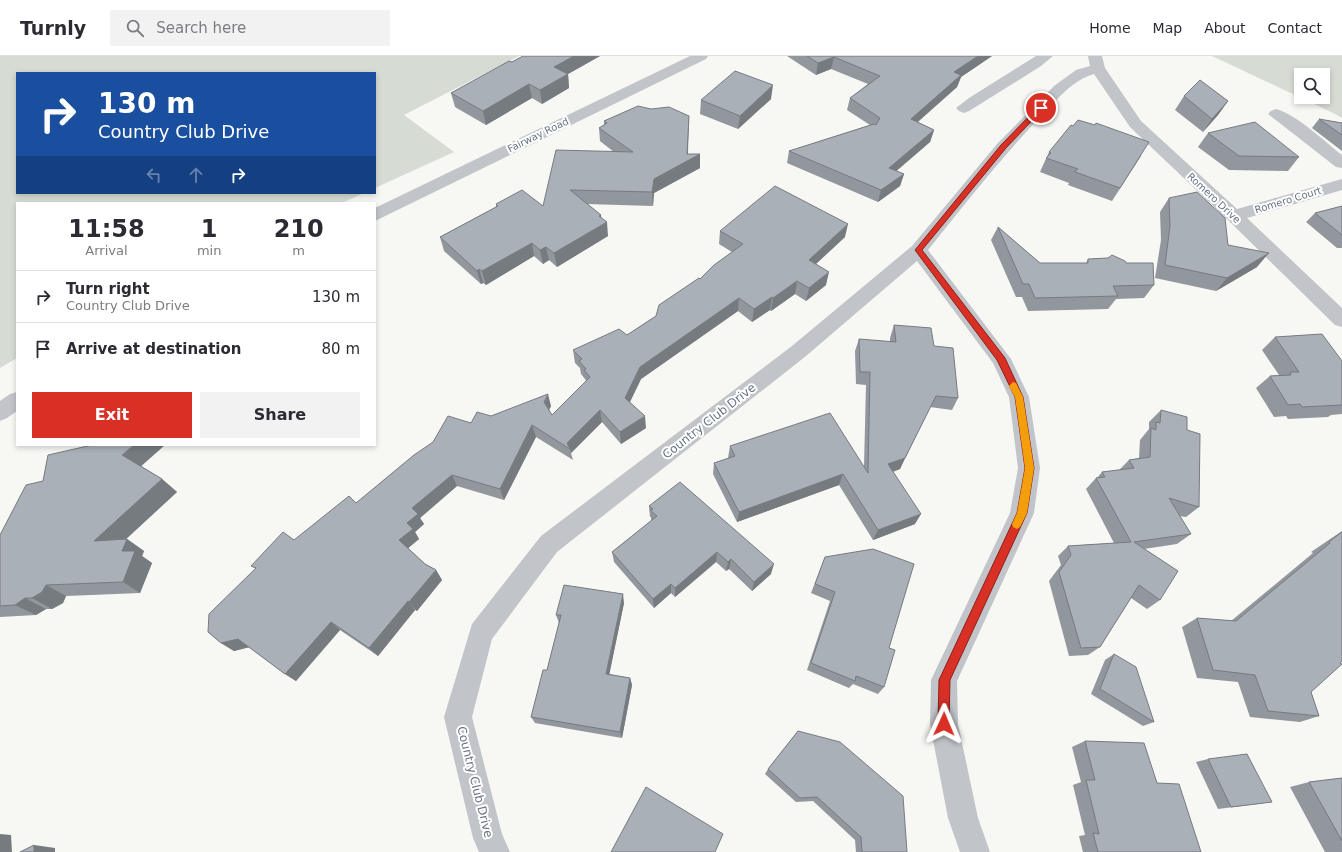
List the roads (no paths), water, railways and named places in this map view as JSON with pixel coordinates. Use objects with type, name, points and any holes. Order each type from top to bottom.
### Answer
[{"type":"street","name":"Fairway Road","points":[[376,215],[701,56]]},
{"type":"street","points":[[964,108],[985,93],[1026,70],[1046,56]]},
{"type":"street","name":"Romero Drive","points":[[1096,62],[1135,124],[1234,216],[1342,320]]},
{"type":"street","name":"Country Club Drive","points":[[495,852],[488,838],[458,717],[481,633],[548,544],[798,351],[918,250],[1003,147],[1059,89],[1096,62]]},
{"type":"street","points":[[1276,114],[1291,123],[1342,163]]},
{"type":"street","name":"Romero Court","points":[[1234,216],[1342,184]]},
{"type":"street","points":[[918,250],[1001,358],[1019,397],[1029,468],[1022,513],[944,680],[944,724],[963,818],[975,852]]},
{"type":"street","points":[[0,412],[16,401]]}]
